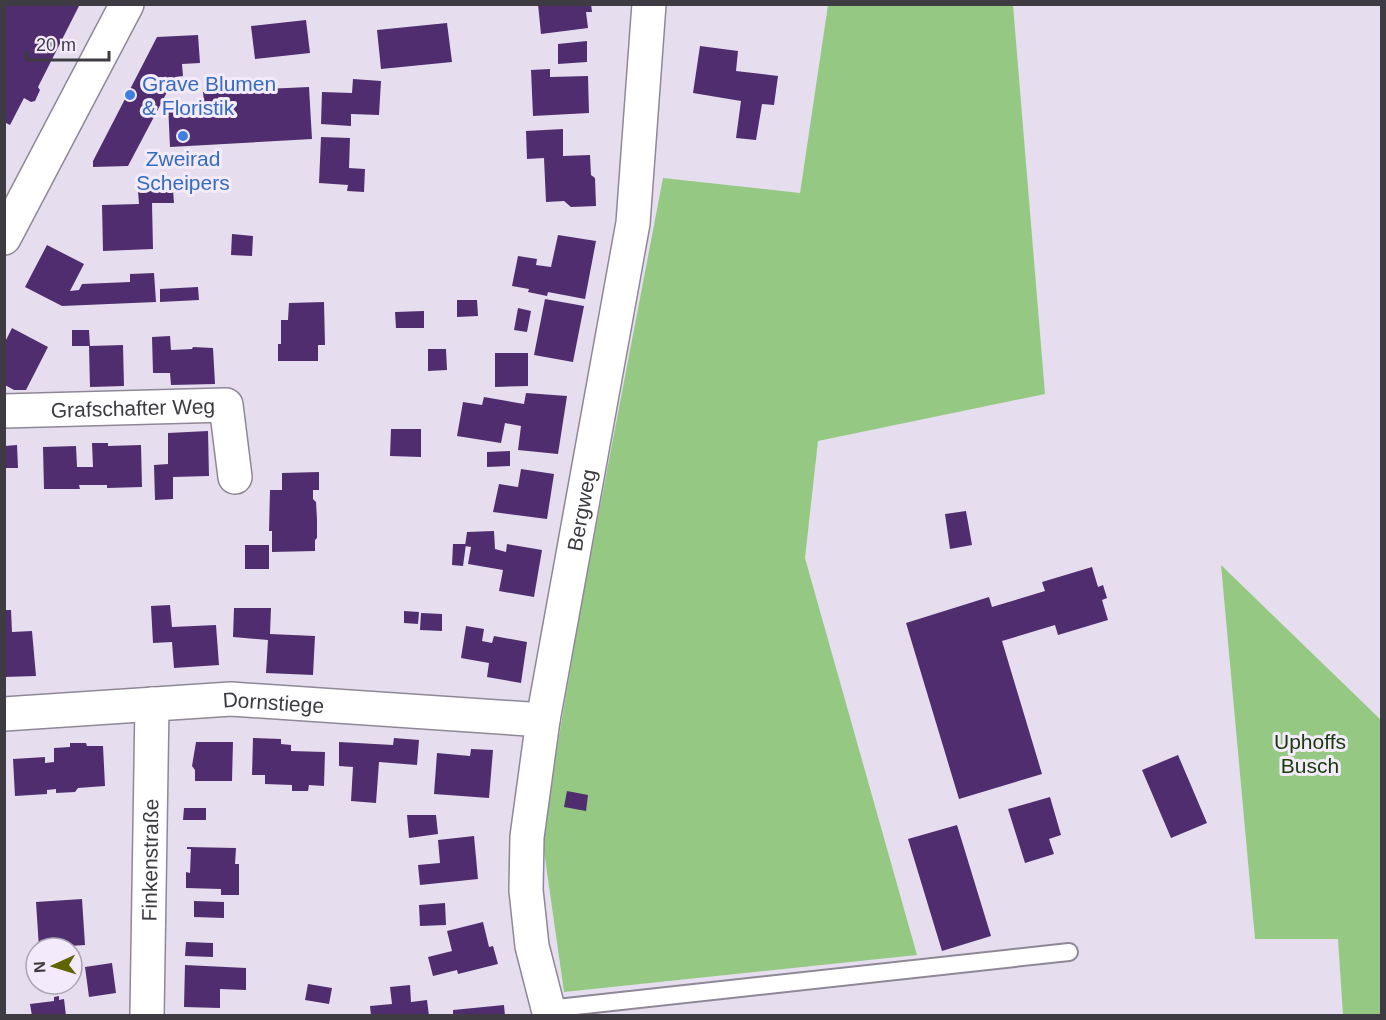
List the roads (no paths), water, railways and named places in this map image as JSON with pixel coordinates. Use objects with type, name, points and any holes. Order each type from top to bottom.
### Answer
[{"type":"street","points":[[4,238],[12,205],[127,4]]},
{"type":"street","name":"Bergweg","points":[[549,1012],[532,946],[526,890],[527,837],[543,720],[633,223],[649,4]]},
{"type":"street","name":"Grafschafter Weg","points":[[4,411],[226,405],[235,477]]},
{"type":"street","name":"Dornstiege","points":[[4,714],[231,699],[543,720]]},
{"type":"street","name":"Finkenstraße","points":[[147,1016],[152,704]]},
{"type":"lane","points":[[549,1012],[1069,952]]},
{"type":"place","name":"Grave Blumen & Floristik","points":[[130,95]]},
{"type":"place","name":"Zweirad Scheipers","points":[[183,136]]},
{"type":"park label","name":"Uphoffs Busch","points":[[1310,753]]}]
